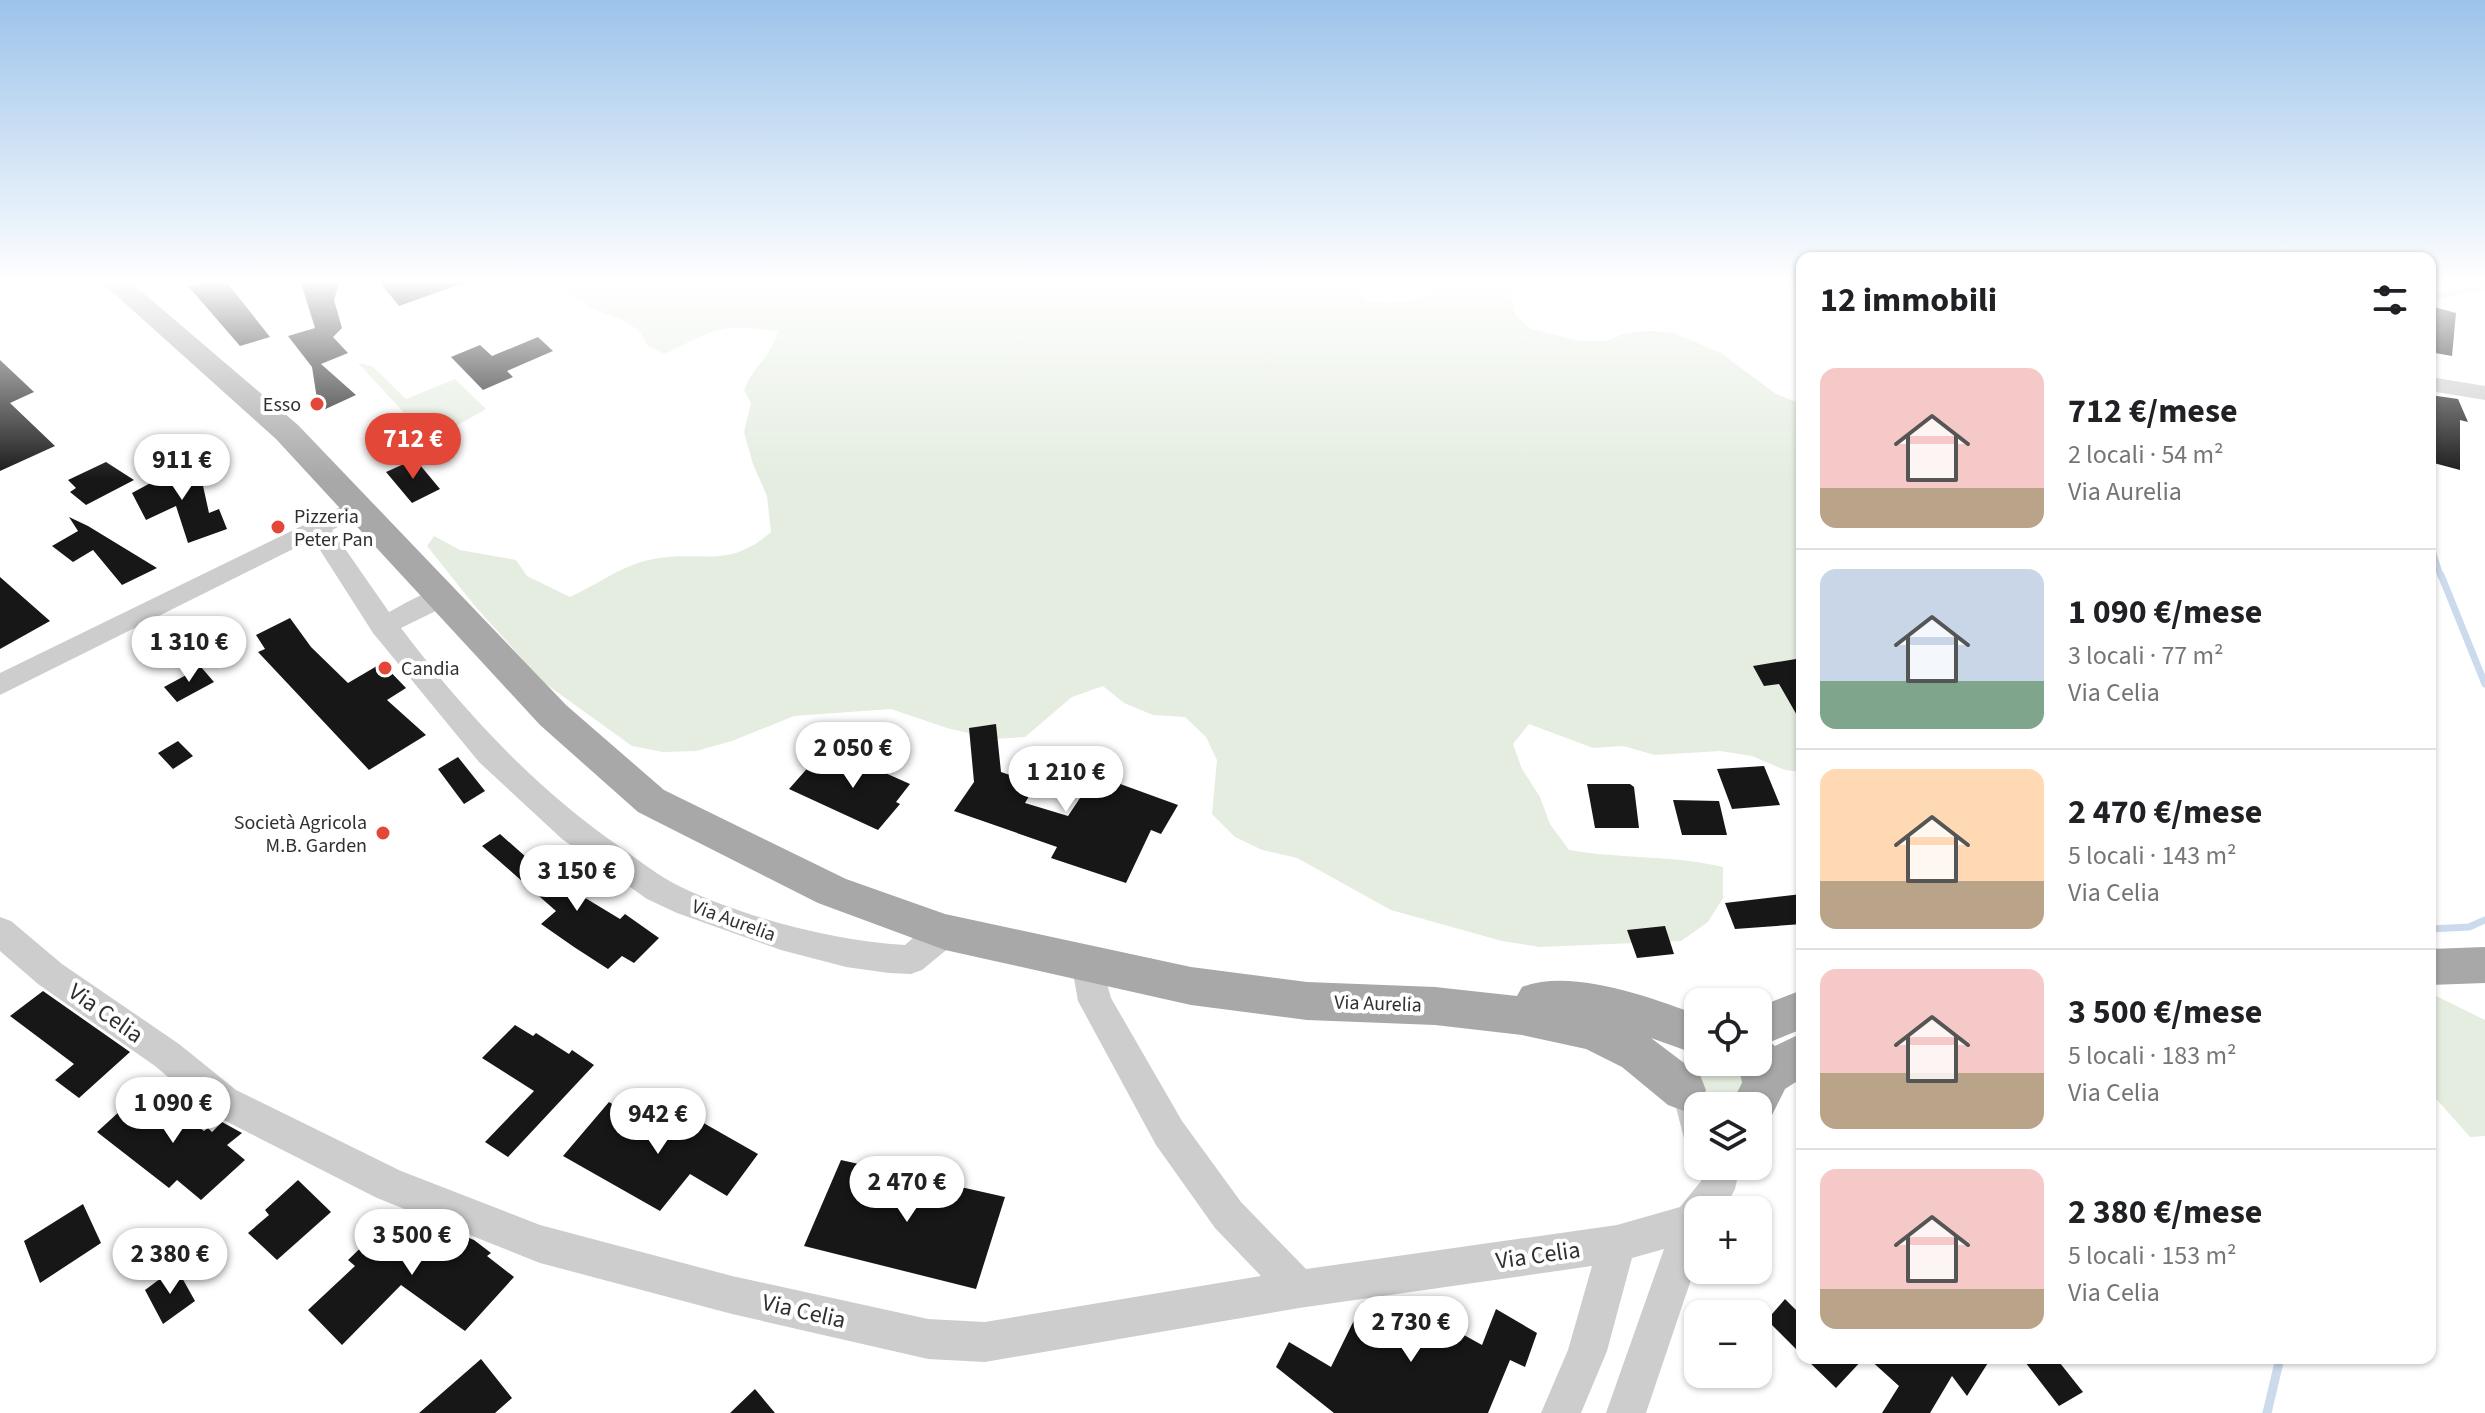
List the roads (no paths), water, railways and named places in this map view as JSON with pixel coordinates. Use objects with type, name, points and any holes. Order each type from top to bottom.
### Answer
[{"type":"main road","name":"Via Aurelia","points":[[188,346],[276,422],[359,506],[553,715],[651,801],[832,891],[945,932],[1191,986],[1292,999],[1435,1006],[1522,1016],[1593,1031],[1637,1053],[1684,1097]]},
{"type":"main road","points":[[2436,967],[2485,965]]},
{"type":"main road","name":"Via Aurelia","points":[[1435,1006],[1543,1000],[1643,1014],[1684,1029]]},
{"type":"main road","points":[[1772,1021],[1796,1011]]},
{"type":"main road","points":[[1684,1039],[1676,1051],[1676,1077],[1685,1092]]},
{"type":"main road","points":[[1759,1081],[1796,1057]]},
{"type":"street","points":[[2436,385],[2485,393]]},
{"type":"street","points":[[0,685],[359,506]]},
{"type":"street","name":"Via Aurelia","points":[[318,528],[382,626],[437,698],[500,768],[575,835],[670,896],[772,935],[874,959],[911,960],[945,932]]},
{"type":"street","points":[[382,626],[443,597]]},
{"type":"street","name":"Via Celia","points":[[0,931],[50,974],[167,1055],[224,1102],[390,1185],[540,1244],[732,1295],[928,1339],[971,1341],[1015,1337],[1299,1289],[1617,1244],[1684,1220]]},
{"type":"street","points":[[1087,962],[1095,1001],[1169,1133],[1228,1215],[1299,1289]]},
{"type":"street","points":[[1561,1413],[1587,1351],[1617,1244]]},
{"type":"street","points":[[1626,1413],[1684,1251]]},
{"type":"waterway","points":[[2436,562],[2441,577]]},
{"type":"waterway","points":[[2441,575],[2485,684]]},
{"type":"waterway","points":[[2436,929],[2469,927],[2485,920]]},
{"type":"waterway","points":[[2267,1413],[2279,1364]]},
{"type":"place","name":"Esso","points":[[317,404]]},
{"type":"place","name":"Pizzeria Peter Pan","points":[[278,527]]},
{"type":"place","name":"Candia","points":[[385,668]]},
{"type":"place","name":"Società Agricola M.B. Garden","points":[[383,833]]}]
